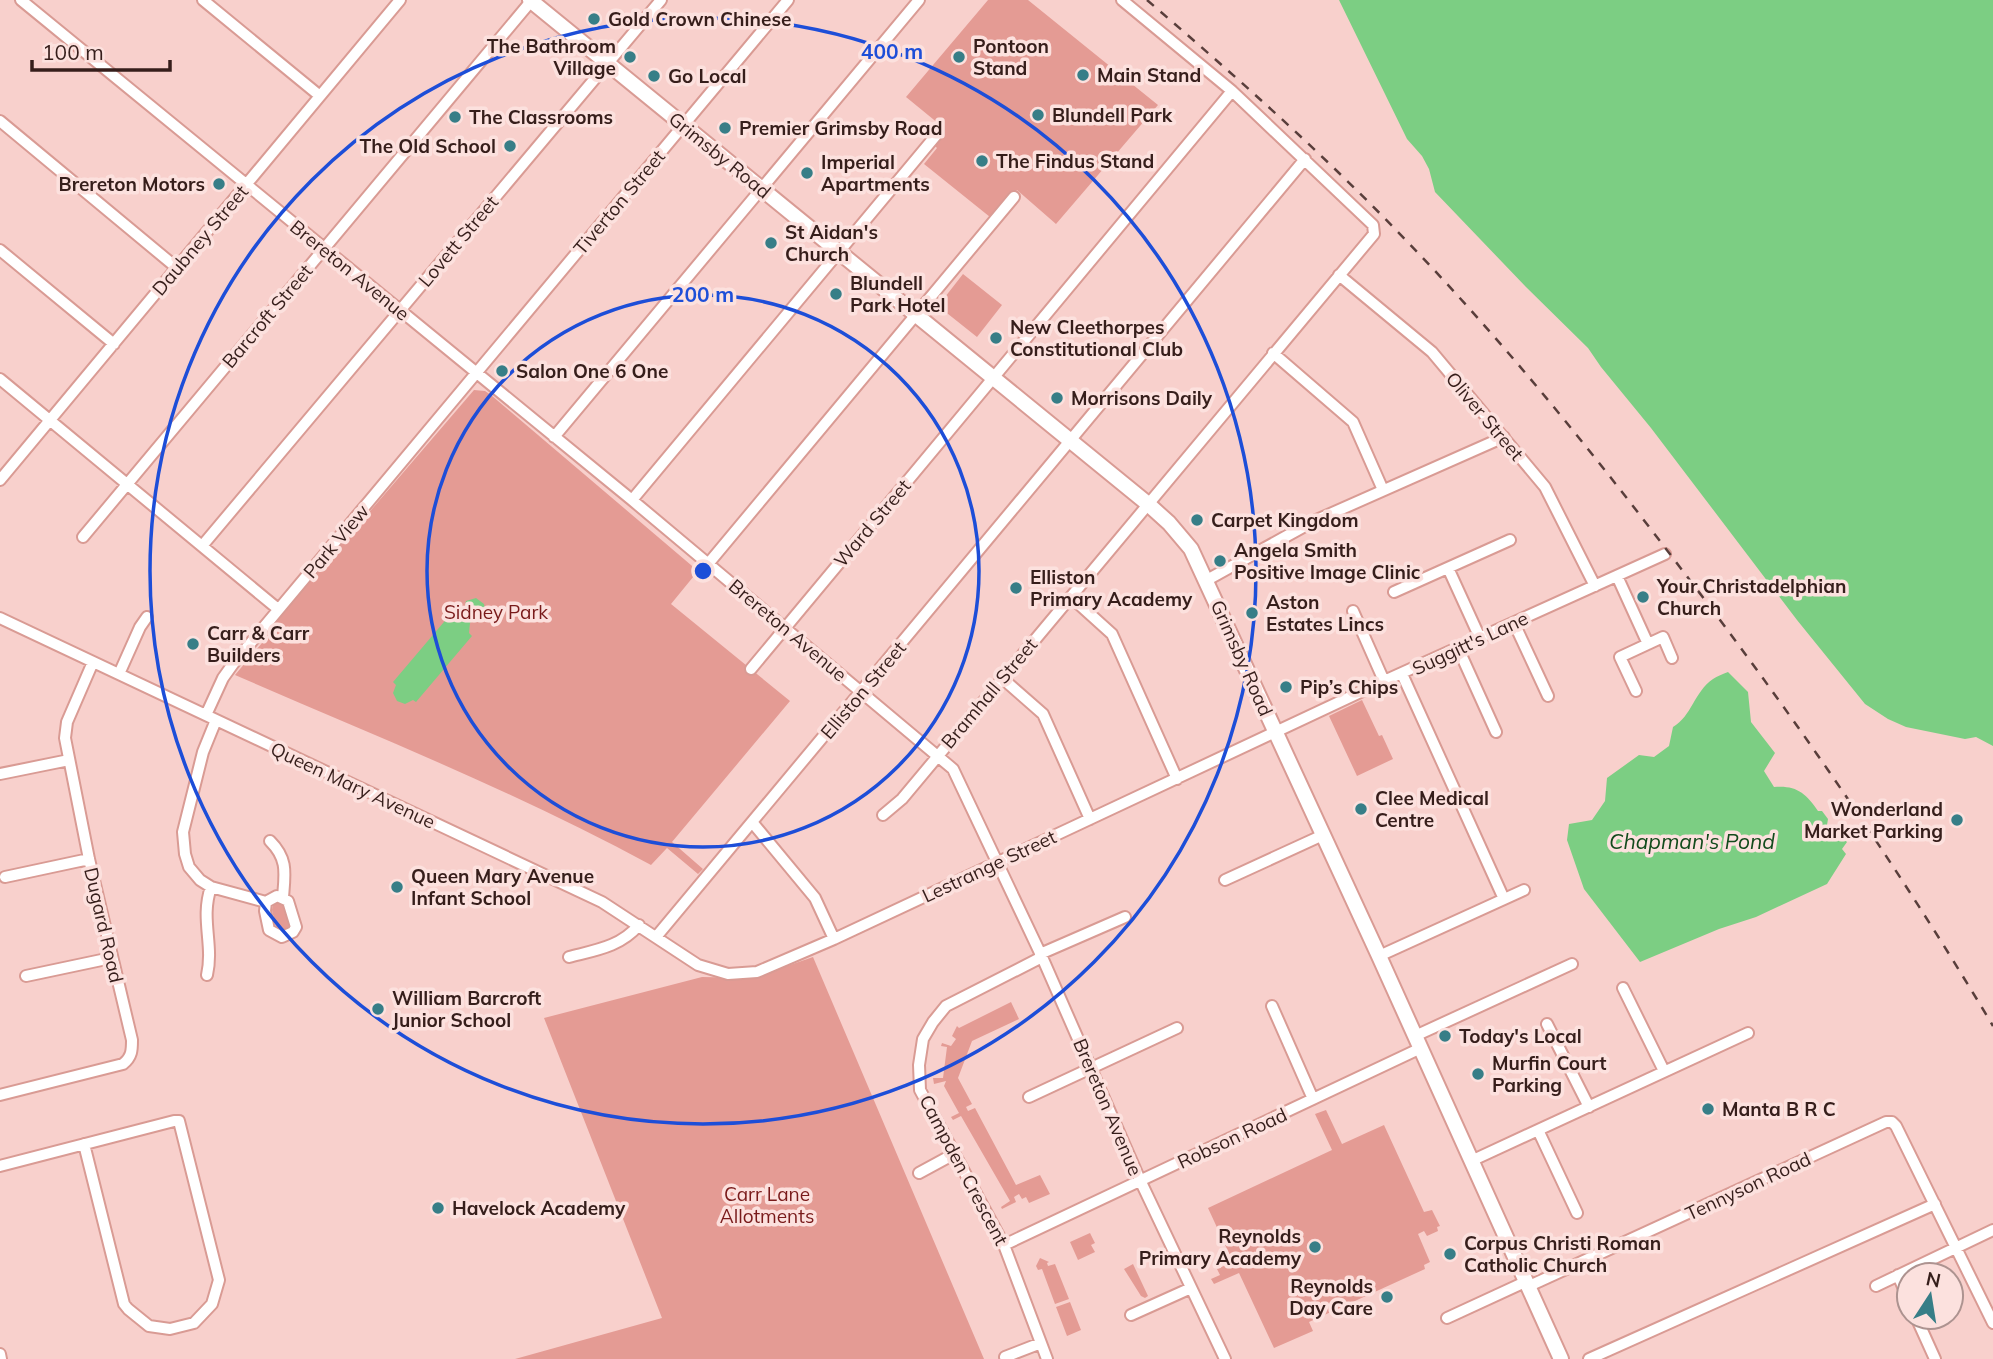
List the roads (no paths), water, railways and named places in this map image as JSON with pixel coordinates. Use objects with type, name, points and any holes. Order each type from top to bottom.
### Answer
[{"type":"main road","name":"Grimsby Road","points":[[531,0],[1148,504],[1191,549],[1561,1359]]},
{"type":"street","name":"Brereton Avenue","points":[[21,0],[786,627],[953,769],[1041,955],[1140,1181],[1225,1359]]},
{"type":"street","points":[[203,0],[320,96]]},
{"type":"street","name":"Barcroft Street","points":[[83,537],[531,0]]},
{"type":"street","name":"Lovett Street","points":[[202,546],[661,0]]},
{"type":"street","name":"Tiverton Street","points":[[477,373],[788,0]]},
{"type":"street","points":[[554,437],[919,0]]},
{"type":"street","points":[[1122,0],[1232,91],[1305,159]]},
{"type":"street","name":"Daubney Street","points":[[0,480],[320,96],[394,2]]},
{"type":"street","name":"Ward Street","points":[[751,669],[1232,91]]},
{"type":"street","points":[[0,121],[177,268]]},
{"type":"street","points":[[632,500],[937,133]]},
{"type":"street","name":"Bramhall Street","points":[[883,815],[902,799],[1374,234],[1373,225],[1305,159]]},
{"type":"street","name":"Elliston Street","points":[[656,937],[1305,159]]},
{"type":"street","points":[[708,564],[1014,197]]},
{"type":"street","points":[[0,250],[114,344]]},
{"type":"street","name":"Oliver Street","points":[[1339,275],[1432,352],[1545,487],[1595,586]]},
{"type":"street","points":[[1273,353],[1353,422],[1383,490]]},
{"type":"street","name":"Park View","points":[[211,887],[200,880],[189,867],[183,832],[223,678],[477,373]]},
{"type":"street","points":[[0,379],[278,609]]},
{"type":"street","points":[[1207,580],[1312,522],[1504,438]]},
{"type":"street","points":[[1394,592],[1510,540]]},
{"type":"street","name":"Suggitt's Lane","points":[[1275,732],[1665,554]]},
{"type":"street","points":[[1448,568],[1480,638]]},
{"type":"street","points":[[1617,576],[1648,644]]},
{"type":"street","points":[[1070,597],[1112,634],[1177,779]]},
{"type":"street","points":[[1353,611],[1384,681]]},
{"type":"street","points":[[119,674],[147,617]]},
{"type":"street","name":"Queen Mary Avenue","points":[[0,618],[602,902],[698,965]]},
{"type":"street","points":[[1514,623],[1548,696]]},
{"type":"street","points":[[1636,691],[1620,657],[1663,637],[1672,658]]},
{"type":"street","points":[[1458,648],[1496,732]]},
{"type":"street","name":"Dugard Road","points":[[0,1095],[113,1067],[129,1060],[132,1051],[132,1040],[89,859],[65,738],[67,722],[93,662]]},
{"type":"street","points":[[1402,674],[1504,899]]},
{"type":"street","points":[[1002,678],[1043,714],[1090,819]]},
{"type":"street","name":"Lestrange Street","points":[[698,965],[728,974],[757,972],[834,939],[1275,732]]},
{"type":"street","points":[[0,774],[69,760]]},
{"type":"street","points":[[752,822],[815,898],[834,939]]},
{"type":"street","points":[[1225,880],[1323,835]]},
{"type":"street","points":[[270,842],[285,851],[283,897]]},
{"type":"street","points":[[5,877],[89,859]]},
{"type":"street","points":[[207,975],[211,956],[206,939],[208,923],[205,914],[211,887],[267,902],[277,896],[283,897],[291,905],[296,927],[288,936],[276,936],[269,930],[265,911],[267,902]]},
{"type":"street","points":[[1379,956],[1524,890]]},
{"type":"street","name":"Campden Crescent","points":[[1047,1359],[1004,1245],[920,1090],[919,1065],[923,1039],[946,1006],[1041,955],[1125,917]]},
{"type":"street","points":[[569,957],[611,946],[628,937],[639,925]]},
{"type":"street","points":[[26,976],[111,958]]},
{"type":"street","name":"Robson Road","points":[[1004,1245],[1314,1099],[1418,1042],[1572,964]]},
{"type":"street","points":[[1623,988],[1664,1071]]},
{"type":"street","points":[[1272,1006],[1314,1099]]},
{"type":"street","points":[[1547,1024],[1589,1107]]},
{"type":"street","points":[[1029,1097],[1177,1028]]},
{"type":"street","points":[[1471,1161],[1748,1033]]},
{"type":"street","points":[[0,1166],[84,1144],[174,1121],[179,1121],[219,1280],[212,1304],[194,1323],[170,1329],[149,1326],[124,1304],[84,1144]]},
{"type":"street","name":"Tennyson Road","points":[[1447,1318],[1886,1122],[1892,1122],[1896,1126],[1935,1204]]},
{"type":"street","points":[[1538,1130],[1577,1213]]},
{"type":"street","points":[[919,1173],[954,1154]]},
{"type":"street","points":[[1589,1359],[1935,1204],[1993,1323]]},
{"type":"street","points":[[1927,1261],[1993,1230]]},
{"type":"street","points":[[1876,1286],[1895,1276]]},
{"type":"street","points":[[1131,1315],[1191,1287]]},
{"type":"street","points":[[1922,1331],[1934,1359]]},
{"type":"street","points":[[1005,1357],[1041,1343]]},
{"type":"water","points":[[1339,0],[1993,0],[1993,746],[1976,737],[1965,739],[1906,727],[1865,704],[1588,348],[1435,192],[1429,169],[1407,139]]},
{"type":"water","points":[[476,598],[484,604],[485,609],[483,615],[470,623],[469,633],[472,636],[416,702],[413,700],[405,704],[397,701],[393,693],[396,685],[393,682],[449,616],[452,619],[455,616],[463,617],[466,601]]},
{"type":"water","name":"Chapman's Pond","points":[[1728,672],[1748,692],[1751,722],[1775,753],[1764,771],[1774,787],[1788,787],[1800,792],[1818,811],[1822,811],[1836,838],[1843,836],[1847,842],[1842,849],[1846,854],[1827,884],[1756,917],[1719,929],[1640,962],[1584,889],[1567,840],[1569,824],[1592,820],[1605,801],[1607,778],[1639,755],[1654,757],[1669,746],[1673,727],[1685,717],[1701,690],[1713,679]]},
{"type":"railway","points":[[1147,0],[1338,172],[1473,312],[1544,395],[1679,566],[1803,734],[1882,849],[1993,1026]]},
{"type":"place","name":"Gold Crown Chinese","points":[[594,19]]},
{"type":"place","name":"The Bathroom Village","points":[[630,57]]},
{"type":"place","name":"Pontoon Stand","points":[[959,57]]},
{"type":"place","name":"Main Stand","points":[[1083,75]]},
{"type":"place","name":"Go Local","points":[[654,76]]},
{"type":"place","name":"Blundell Park","points":[[1038,115]]},
{"type":"place","name":"The Classrooms","points":[[455,117]]},
{"type":"place","name":"Premier Grimsby Road","points":[[725,128]]},
{"type":"place","name":"The Old School","points":[[510,146]]},
{"type":"place","name":"The Findus Stand","points":[[982,161]]},
{"type":"place","name":"Imperial Apartments","points":[[807,173]]},
{"type":"place","name":"Brereton Motors","points":[[219,184]]},
{"type":"place","name":"St Aidan's Church","points":[[771,243]]},
{"type":"place","name":"Blundell Park Hotel","points":[[836,294]]},
{"type":"place","name":"New Cleethorpes Constitutional Club","points":[[996,338]]},
{"type":"place","name":"Salon One 6 One","points":[[502,371]]},
{"type":"place","name":"Morrisons Daily","points":[[1057,398]]},
{"type":"place","name":"Carpet Kingdom","points":[[1197,520]]},
{"type":"place","name":"Angela Smith Positive Image Clinic","points":[[1220,561]]},
{"type":"place","name":"Elliston Primary Academy","points":[[1016,588]]},
{"type":"place","name":"Your Christadelphian Church","points":[[1643,597]]},
{"type":"place","name":"Aston Estates Lincs","points":[[1252,613]]},
{"type":"place","name":"Carr & Carr Builders","points":[[193,644]]},
{"type":"place","name":"Pip’s Chips","points":[[1286,687]]},
{"type":"place","name":"Clee Medical Centre","points":[[1361,809]]},
{"type":"place","name":"Wonderland Market Parking","points":[[1957,820]]},
{"type":"place","name":"Queen Mary Avenue Infant School","points":[[397,887]]},
{"type":"place","name":"William Barcroft Junior School","points":[[378,1009]]},
{"type":"place","name":"Today's Local","points":[[1445,1036]]},
{"type":"place","name":"Murfin Court Parking","points":[[1478,1074]]},
{"type":"place","name":"Manta B R C","points":[[1708,1109]]},
{"type":"place","name":"Havelock Academy","points":[[438,1208]]},
{"type":"place","name":"Reynolds Primary Academy","points":[[1315,1247]]},
{"type":"place","name":"Corpus Christi Roman Catholic Church","points":[[1450,1254]]},
{"type":"place","name":"Reynolds Day Care","points":[[1387,1297]]},
{"type":"park label","name":"Sidney Park","points":[[496,612]]},
{"type":"park label","name":"Carr Lane Allotments","points":[[767,1205]]}]
